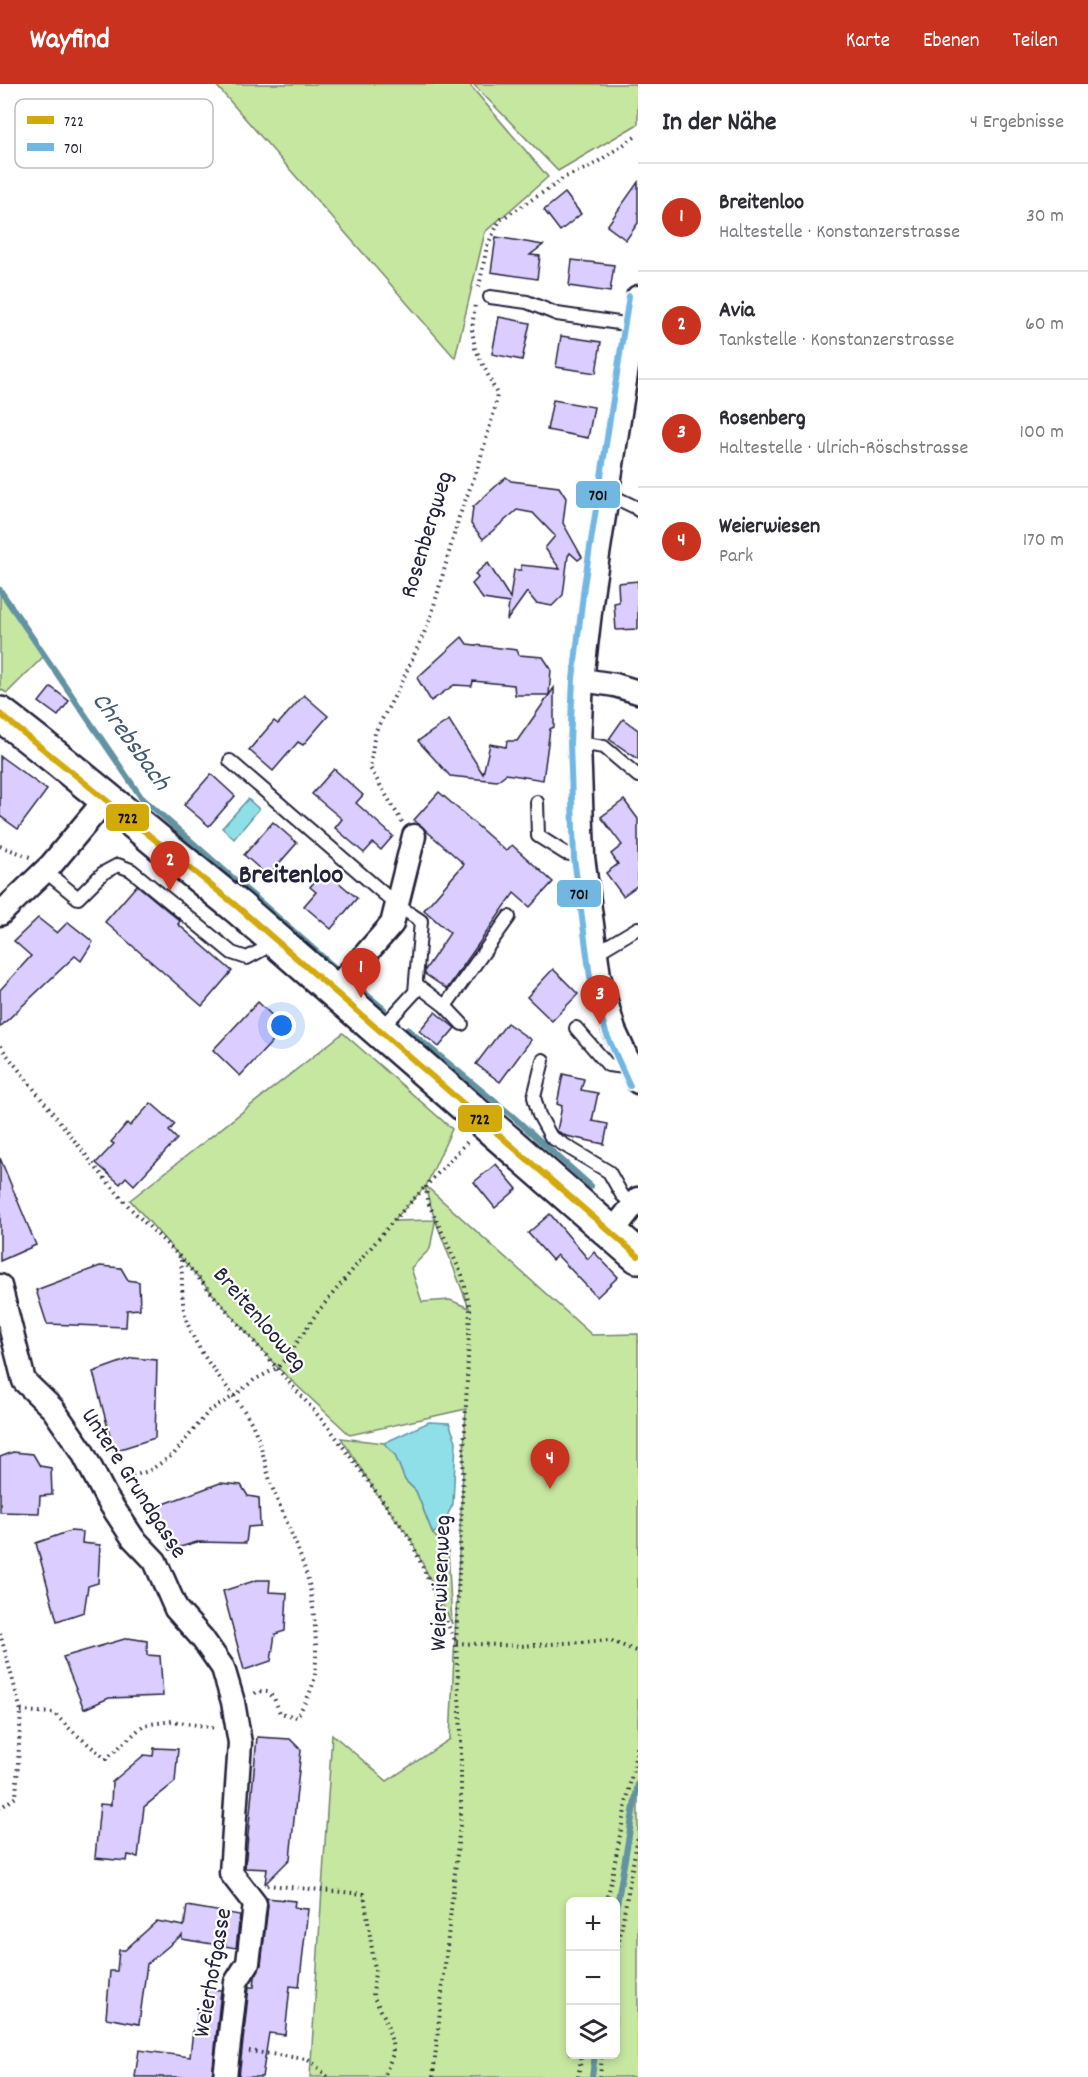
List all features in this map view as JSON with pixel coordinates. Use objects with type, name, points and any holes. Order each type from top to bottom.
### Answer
[{"type":"main road","points":[[0,714],[61,761],[277,941],[638,1256]]},
{"type":"street","points":[[636,1072],[614,1030],[607,1009],[596,953],[583,857],[579,743],[582,680],[593,587],[638,297]]},
{"type":"street","points":[[582,680],[615,685],[638,692]]},
{"type":"street","points":[[0,914],[48,868],[106,799]]},
{"type":"street","points":[[334,990],[392,924],[414,836]]},
{"type":"street","points":[[612,1232],[636,1202]]},
{"type":"street","name":"Untere Grundgasse","points":[[0,1286],[24,1382],[53,1409],[133,1538],[155,1561],[176,1610],[202,1638],[224,1668],[239,1736]]},
{"type":"street","name":"Weierhofgasse","points":[[225,2077],[236,1982],[248,1963],[255,1904],[231,1873],[239,1736]]},
{"type":"lane","points":[[490,297],[527,302],[557,314],[632,325]]},
{"type":"lane","points":[[608,494],[638,510]]},
{"type":"lane","points":[[579,743],[604,747],[638,776]]},
{"type":"lane","points":[[230,761],[397,905],[421,921],[415,992],[379,1030]]},
{"type":"lane","points":[[537,802],[538,836],[565,853],[583,857]]},
{"type":"lane","points":[[48,868],[78,897],[103,873],[118,865],[131,870],[232,953],[248,958],[277,941]]},
{"type":"lane","points":[[445,1006],[509,917]]},
{"type":"lane","points":[[596,953],[638,928]]},
{"type":"lane","points":[[416,984],[445,1006],[462,1024]]},
{"type":"lane","points":[[576,1028],[608,1065],[636,1072]]},
{"type":"lane","points":[[543,1060],[534,1097],[539,1115],[551,1137],[609,1172],[622,1195],[636,1202]]},
{"type":"path","points":[[478,290],[487,246],[500,220],[563,178],[590,167],[638,135]]},
{"type":"path","name":"Rosenbergweg","points":[[414,836],[398,817],[370,768],[375,732],[399,688],[430,620],[459,517],[478,466],[495,408],[497,394],[475,348],[472,330],[476,300]]},
{"type":"path","points":[[0,846],[48,868]]},
{"type":"path","name":"Breitenlooweg","points":[[0,1046],[130,1208],[181,1258],[330,1430],[410,1538],[456,1643]]},
{"type":"path","points":[[98,1484],[149,1471],[174,1454],[209,1411],[234,1396],[254,1380],[277,1368],[286,1359],[316,1314],[393,1221],[485,1122]]},
{"type":"path","name":"Weierwisenweg","points":[[426,1186],[427,1200],[462,1275],[470,1309],[456,1643],[461,1732],[461,1816],[433,2077]]},
{"type":"path","points":[[181,1258],[187,1325],[199,1351],[234,1396],[252,1424],[264,1453],[272,1485],[308,1578],[316,1640],[314,1680],[305,1703],[297,1717],[280,1713],[274,1698],[268,1692],[258,1691],[250,1696]]},
{"type":"path","points":[[0,1633],[21,1711],[16,1797],[0,1808]]},
{"type":"path","points":[[456,1643],[521,1646],[610,1640],[638,1652]]},
{"type":"path","points":[[21,1711],[54,1713],[106,1759],[144,1725],[172,1721],[239,1736]]},
{"type":"path","points":[[608,1897],[638,1743]]},
{"type":"path","points":[[616,1951],[638,1836]]},
{"type":"path","points":[[247,1894],[259,1886],[268,1885],[364,1894],[375,1970],[373,1996],[385,2018],[392,2042],[393,2054],[384,2077]]},
{"type":"path","points":[[228,2048],[306,2059],[314,2063],[328,2077]]},
{"type":"path","points":[[578,2077],[581,2059]]},
{"type":"path","points":[[600,2077],[602,2059]]},
{"type":"green space","points":[[215,84],[469,84],[548,177],[485,232],[455,358]]},
{"type":"green space","points":[[473,84],[638,84],[638,124],[558,171]]},
{"type":"green space","points":[[0,591],[45,655],[7,693],[0,689]]},
{"type":"green space","points":[[343,1033],[452,1129],[426,1186],[592,1335],[638,1334],[638,2077],[310,2077],[332,1734],[387,1781],[450,1739],[466,1409],[350,1435],[277,1367],[130,1200]],"holes":[[[425,1187],[435,1220],[394,1221]],[[436,1222],[469,1308],[450,1300],[422,1302],[411,1268],[430,1249]]]},
{"type":"green space","points":[[341,1438],[384,1443],[395,1455],[405,1480],[416,1491],[433,1534],[448,1549],[452,1624],[410,1538],[377,1494]]},
{"type":"water","points":[[248,799],[259,809],[234,839],[222,828]]},
{"type":"water","points":[[429,1422],[449,1423],[456,1441],[453,1504],[442,1526],[433,1534],[416,1491],[405,1480],[395,1455],[384,1443]]},
{"type":"building","points":[[638,182],[638,223],[626,240],[607,226]]},
{"type":"building","points":[[565,193],[581,214],[560,231],[544,210]]},
{"type":"building","points":[[496,237],[543,245],[530,255],[540,256],[537,279],[491,272]]},
{"type":"building","points":[[572,260],[614,265],[610,292],[569,286]]},
{"type":"building","points":[[499,317],[530,323],[522,360],[492,354]]},
{"type":"building","points":[[561,336],[601,342],[596,373],[556,367]]},
{"type":"building","points":[[553,400],[594,407],[588,438],[547,430]]},
{"type":"building","points":[[506,477],[511,481],[559,487],[566,498],[563,523],[582,557],[578,560],[570,553],[568,556],[563,595],[552,606],[536,603],[527,592],[507,620],[509,603],[483,599],[472,584],[478,578],[475,574],[488,563],[510,598],[514,570],[521,570],[521,565],[560,569],[545,548],[555,536],[533,513],[517,510],[483,539],[471,524],[473,507]]},
{"type":"building","points":[[638,581],[638,629],[616,630],[614,603],[619,602],[618,583]]},
{"type":"building","points":[[462,637],[467,644],[517,650],[519,655],[543,657],[551,669],[549,695],[515,695],[514,685],[473,681],[472,686],[454,685],[431,701],[417,678]]},
{"type":"building","points":[[51,687],[69,701],[58,716],[39,702]]},
{"type":"building","points":[[554,688],[554,727],[550,729],[543,780],[506,774],[497,781],[450,776],[418,741],[449,720],[483,774],[490,744],[506,747],[507,741],[517,741]]},
{"type":"building","points":[[304,695],[328,716],[303,745],[298,742],[273,771],[249,750],[274,721],[278,724]]},
{"type":"building","points":[[623,719],[638,730],[638,759],[609,739]]},
{"type":"building","points":[[0,756],[47,790],[18,829],[0,816]]},
{"type":"building","points":[[334,769],[363,795],[356,803],[393,836],[381,850],[373,843],[364,853],[335,828],[342,819],[312,794]]},
{"type":"building","points":[[211,774],[235,796],[209,826],[184,805]]},
{"type":"building","points":[[439,792],[506,851],[512,845],[553,882],[530,907],[514,893],[447,989],[425,974],[425,970],[450,933],[424,910],[464,864],[414,820]]},
{"type":"building","points":[[624,800],[638,819],[638,885],[623,896],[606,873],[618,864],[611,854],[622,845],[601,817]]},
{"type":"building","points":[[273,822],[297,843],[268,876],[244,855]]},
{"type":"building","points":[[324,870],[357,898],[331,929],[304,906],[316,892],[310,887]]},
{"type":"building","points":[[137,885],[180,921],[178,924],[232,971],[202,1006],[105,922]]},
{"type":"building","points":[[38,918],[57,933],[68,922],[93,942],[81,961],[75,956],[0,1027],[0,990],[31,956],[14,941]]},
{"type":"building","points":[[553,969],[578,994],[552,1021],[527,997]]},
{"type":"building","points":[[258,1002],[285,1028],[240,1076],[213,1050]]},
{"type":"building","points":[[435,1012],[455,1028],[439,1047],[419,1031]]},
{"type":"building","points":[[507,1023],[531,1040],[500,1082],[476,1064]]},
{"type":"building","points":[[563,1074],[584,1079],[581,1090],[598,1093],[592,1121],[608,1124],[604,1144],[566,1136],[557,1131],[562,1106],[557,1104]]},
{"type":"building","points":[[151,1103],[175,1124],[169,1131],[177,1139],[134,1185],[126,1177],[120,1184],[96,1163],[114,1144],[111,1142],[127,1123],[130,1126]]},
{"type":"building","points":[[0,1158],[36,1245],[0,1261]]},
{"type":"building","points":[[496,1164],[517,1189],[495,1208],[474,1182]]},
{"type":"building","points":[[550,1214],[588,1259],[594,1252],[618,1277],[597,1297],[557,1255],[552,1260],[528,1233]]},
{"type":"building","points":[[100,1266],[121,1268],[128,1280],[139,1282],[140,1309],[127,1310],[126,1327],[47,1324],[36,1290]]},
{"type":"building","points":[[132,1358],[157,1360],[155,1438],[114,1451],[93,1372]]},
{"type":"building","points":[[13,1452],[33,1454],[40,1466],[51,1468],[52,1495],[40,1496],[39,1513],[0,1512],[0,1457]]},
{"type":"building","points":[[220,1483],[241,1485],[248,1496],[259,1498],[260,1526],[248,1527],[246,1543],[197,1542],[170,1550],[156,1507]]},
{"type":"building","points":[[70,1531],[83,1532],[82,1543],[100,1545],[98,1583],[88,1586],[84,1612],[57,1621],[36,1543]]},
{"type":"building","points":[[257,1580],[270,1580],[269,1592],[287,1593],[285,1631],[275,1634],[271,1661],[244,1670],[223,1591]]},
{"type":"building","points":[[128,1638],[147,1641],[147,1655],[160,1656],[163,1696],[109,1698],[84,1709],[63,1657]]},
{"type":"building","points":[[257,1737],[290,1739],[301,1750],[290,1859],[265,1884],[267,1869],[245,1868]]},
{"type":"building","points":[[154,1748],[178,1749],[175,1782],[144,1807],[138,1857],[128,1855],[127,1861],[95,1858],[100,1804],[111,1805],[112,1782],[144,1755],[153,1756]]},
{"type":"building","points":[[266,1898],[295,1901],[294,1908],[308,1909],[299,1987],[290,1986],[285,2035],[269,2033],[262,2077],[239,2077],[249,1987],[254,1987],[255,1977],[261,1965],[268,1906]]},
{"type":"building","points":[[187,1906],[240,1915],[236,1948],[182,1939],[182,1935],[147,1964],[139,2024],[106,2018],[110,1971],[117,1971],[119,1950],[125,1950],[157,1921],[184,1926]]},
{"type":"building","points":[[208,1989],[221,1990],[212,2077],[135,2077],[139,2050],[190,2057],[198,2011],[205,2012]]},
{"type":"waterway","name":"Chrebsbach","points":[[0,590],[141,797],[334,967]]},
{"type":"waterway","name":"Chrebsbach","points":[[361,990],[384,1009]]},
{"type":"waterway","name":"Chrebsbach","points":[[407,1029],[510,1114],[591,1186]]},
{"type":"waterway","name":"Chrebsbach","points":[[618,1897],[638,1783]]},
{"type":"waterway","name":"Chrebsbach","points":[[592,2077],[594,2059]]},
{"type":"transit line","name":"701","points":[[629,296],[584,586],[573,679],[570,743],[574,858],[590,977],[606,1033],[630,1086]]},
{"type":"transit line","name":"722","points":[[0,714],[239,908],[638,1256]]},
{"type":"place","name":"Avia","points":[[170,891]]},
{"type":"place","name":"Breitenloo","points":[[361,998]]},
{"type":"place","name":"Rosenberg","points":[[600,1025]]},
{"type":"place","name":"Weierwiesen","points":[[550,1489]]},
{"type":"district","name":"Breitenloo","points":[[291,876]]}]
